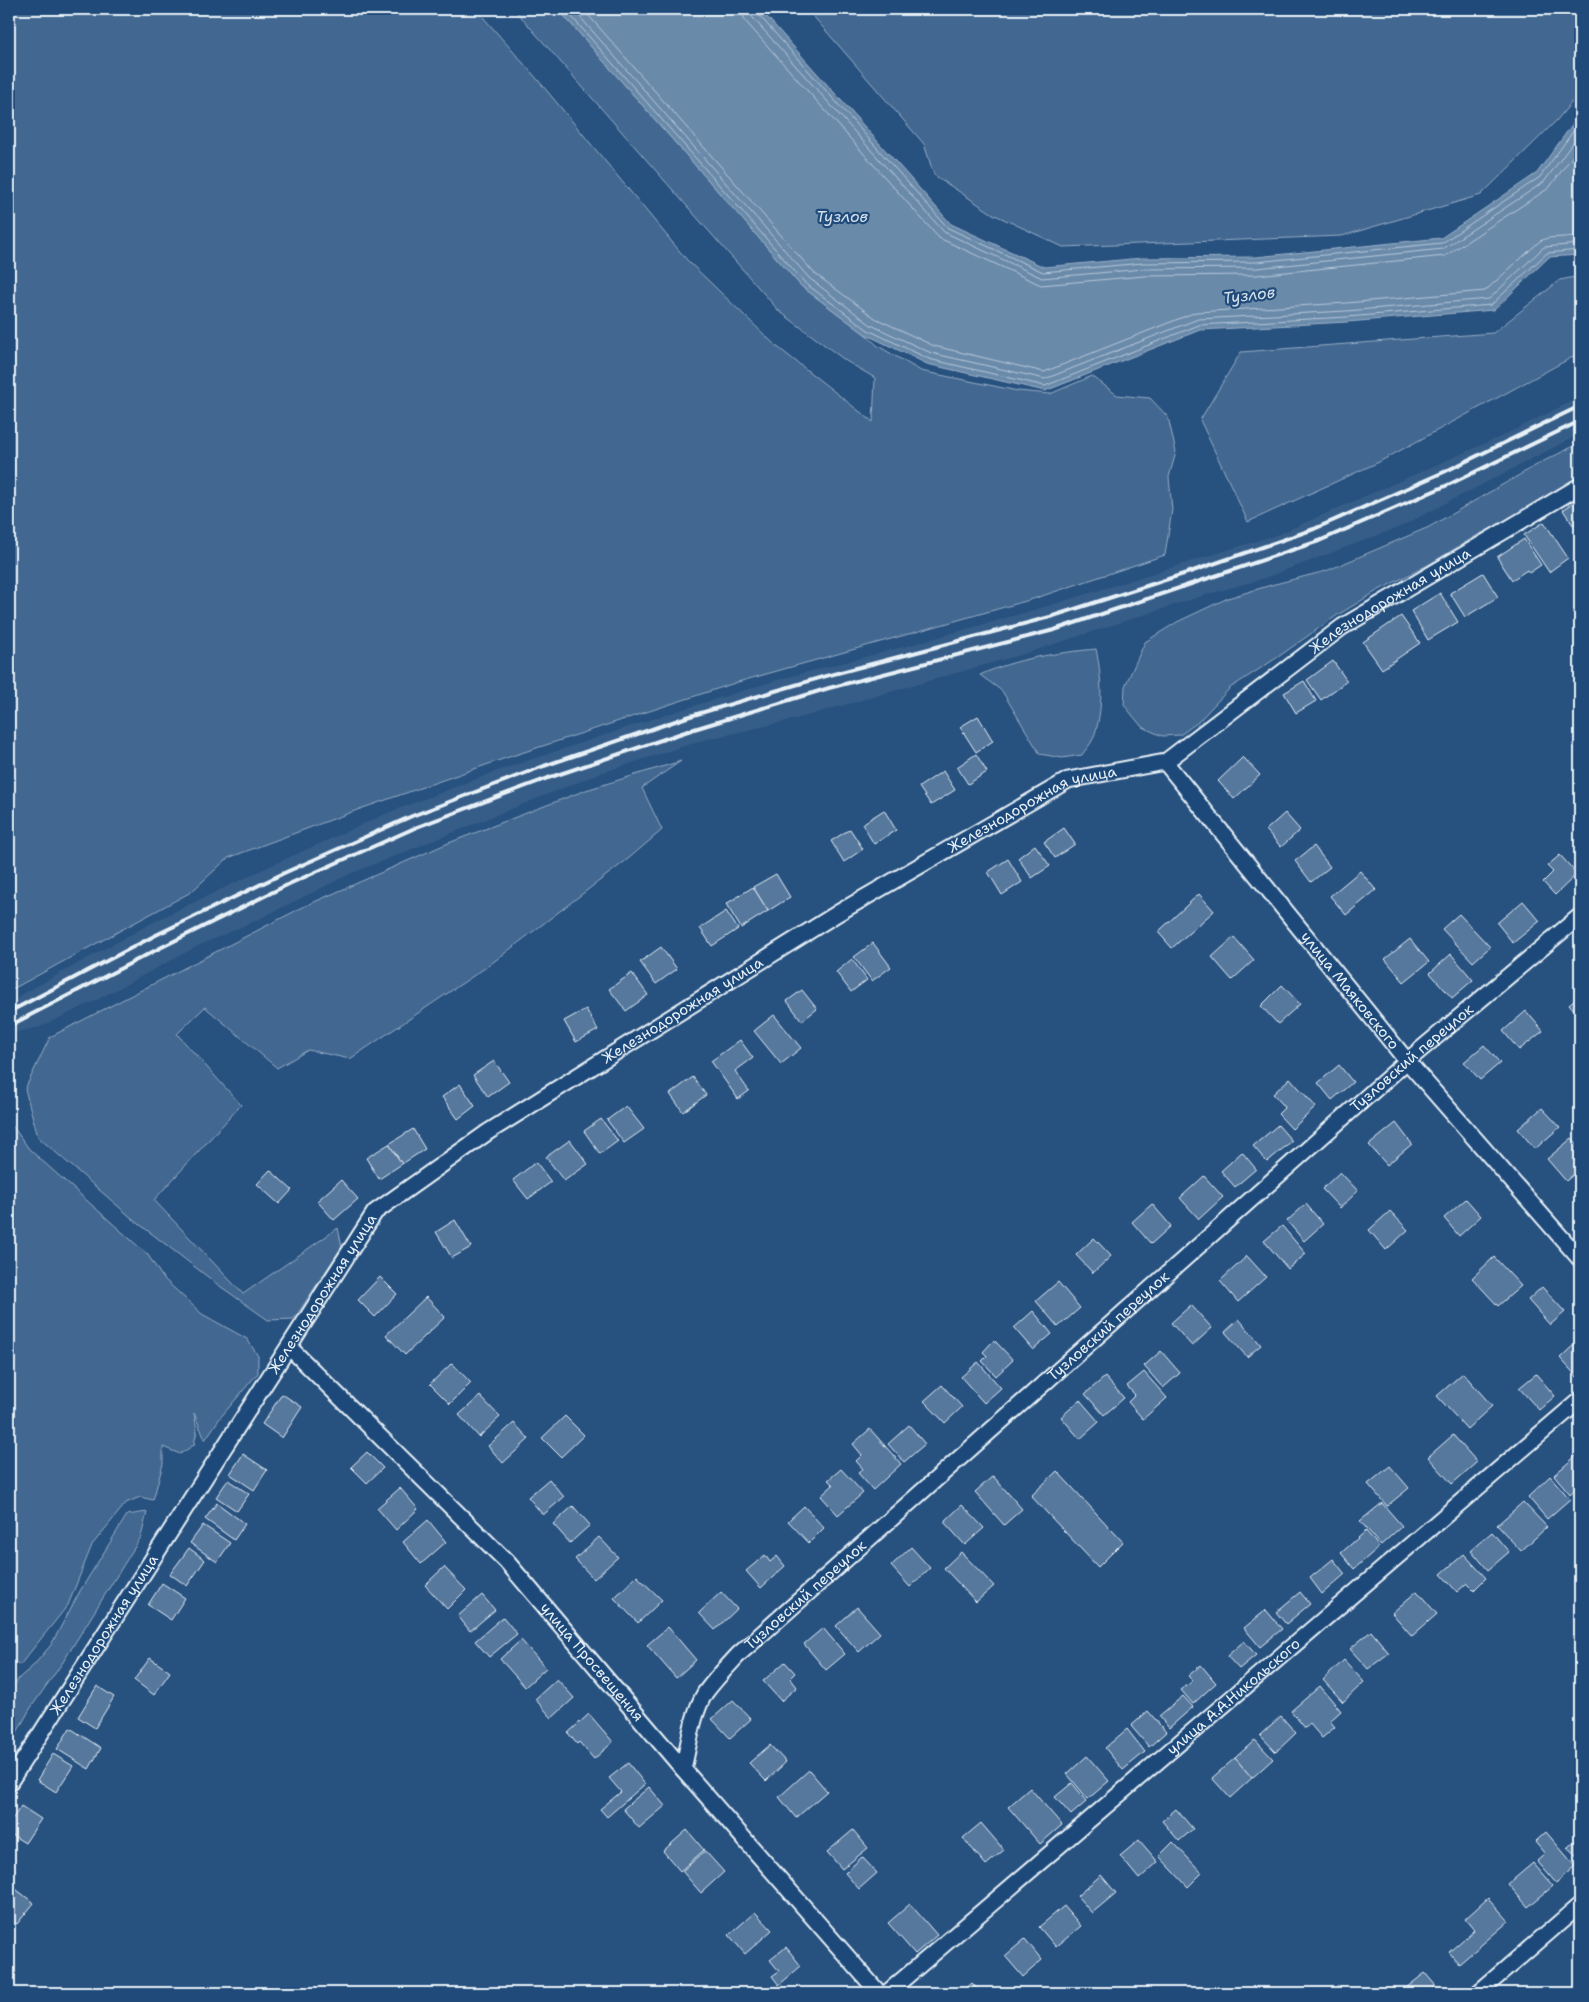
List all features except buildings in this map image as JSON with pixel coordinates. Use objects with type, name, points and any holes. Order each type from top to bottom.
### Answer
[{"type":"street","name":"Железнодорожная улица","points":[[9,1783],[290,1348],[375,1212],[488,1132],[838,913],[1068,780],[1165,762],[1342,627],[1580,486]]},
{"type":"street","name":"улица Маяковского","points":[[1165,762],[1408,1061],[1580,1259]]},
{"type":"street","name":"Тузловский переулок","points":[[684,1769],[696,1716],[704,1695],[719,1675],[739,1654],[1408,1061],[1580,916]]},
{"type":"street","name":"улица Просвещения","points":[[290,1348],[507,1562],[879,1993]]},
{"type":"street","name":"улица А.А.Никольского","points":[[887,1993],[1580,1400]]},
{"type":"street","points":[[1478,1993],[1580,1905]]},
{"type":"shaded area","points":[[9,9],[476,9],[538,80],[687,260],[775,345],[873,422],[875,378],[846,361],[779,311],[514,9],[558,9],[801,286],[878,346],[921,371],[1018,391],[1050,394],[1092,376],[1117,395],[1150,398],[1168,417],[1176,452],[1169,477],[1172,510],[1165,555],[1033,599],[738,682],[503,759],[228,858],[191,892],[9,991]]},
{"type":"shaded area","points":[[807,9],[1580,9],[1580,92],[1557,120],[1481,195],[1342,236],[1063,247],[993,214],[934,175],[924,144]]},
{"type":"shaded area","points":[[1580,276],[1580,353],[1379,462],[1248,522],[1200,420],[1241,352],[1493,333],[1560,280]]},
{"type":"shaded area","points":[[1580,397],[1580,434],[1400,527],[1262,579],[1199,597],[1027,653],[796,719],[700,741],[601,773],[350,874],[257,920],[198,946],[97,1000],[40,1027],[9,1034],[9,1004],[26,992],[161,918],[390,812],[497,771],[674,712],[777,680],[1048,606],[1279,534],[1504,435]]},
{"type":"shaded area","points":[[1580,443],[1580,475],[1525,512],[1476,536],[1336,616],[1230,688],[1198,722],[1180,735],[1162,736],[1142,727],[1124,705],[1125,686],[1145,642],[1177,622],[1228,598],[1326,571],[1429,527],[1542,462]]},
{"type":"shaded area","points":[[1096,649],[1100,671],[1101,694],[1097,728],[1092,741],[1082,755],[1062,758],[1040,754],[1002,691],[980,675],[1022,660]]},
{"type":"shaded area","points":[[681,761],[642,788],[662,830],[628,859],[488,966],[350,1059],[308,1050],[277,1068],[205,1007],[177,1034],[241,1105],[154,1200],[243,1294],[338,1228],[342,1247],[294,1319],[268,1320],[217,1284],[134,1220],[38,1137],[25,1089],[50,1037],[305,906],[446,844],[586,790]]},
{"type":"shaded area","points":[[9,1121],[29,1149],[148,1255],[163,1278],[202,1314],[247,1339],[258,1356],[258,1373],[220,1418],[205,1440],[194,1413],[197,1430],[194,1445],[180,1454],[163,1447],[163,1464],[153,1500],[140,1497],[126,1503],[92,1545],[68,1605],[20,1665],[9,1658]]},
{"type":"shaded area","points":[[147,1512],[141,1537],[63,1662],[30,1709],[9,1747],[9,1693],[19,1678],[33,1666],[51,1645],[80,1591],[127,1515]]},
{"type":"water","name":"Тузлов","points":[[558,9],[760,9],[951,224],[1044,267],[1142,258],[1256,257],[1441,238],[1537,173],[1580,114],[1580,255],[1549,257],[1494,310],[1347,322],[1200,330],[1045,391],[927,364],[865,334],[801,286]]},
{"type":"railway","points":[[9,1012],[156,935],[284,873],[412,816],[544,766],[687,717],[826,676],[1050,617],[1193,571],[1314,529],[1444,472],[1580,406]]},
{"type":"railway","points":[[9,1026],[289,884],[417,827],[548,778],[691,730],[829,688],[1054,630],[1319,541],[1450,484],[1580,421]]}]
